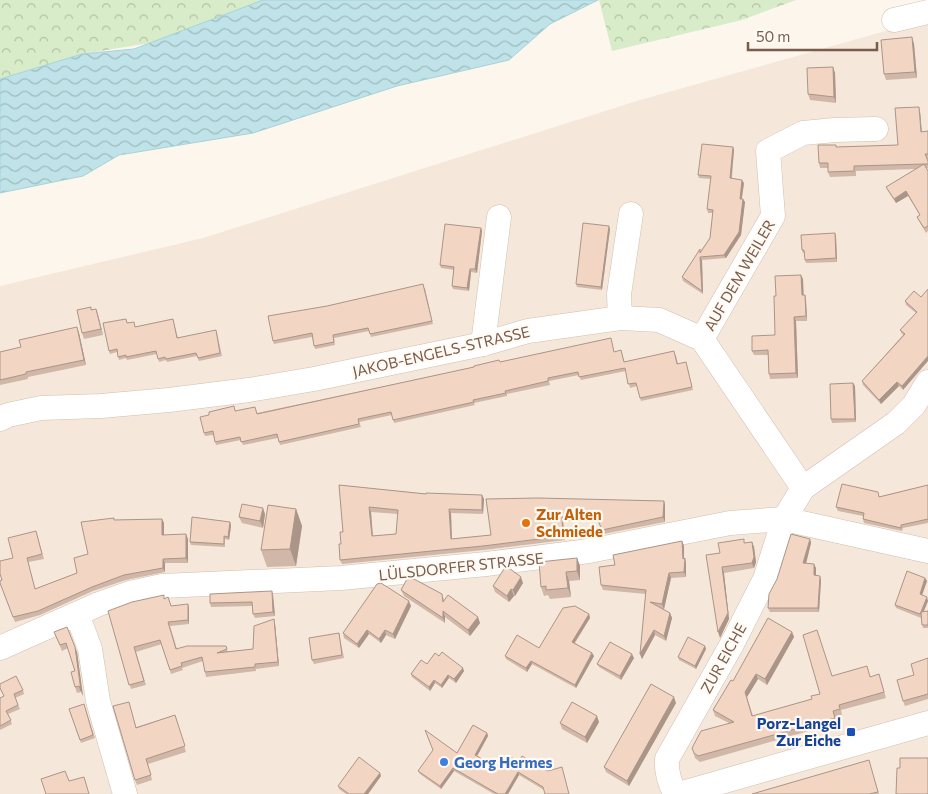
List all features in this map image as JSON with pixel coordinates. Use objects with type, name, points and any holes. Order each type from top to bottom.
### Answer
[{"type":"street","points":[[894,20],[928,12]]},
{"type":"street","name":"AUF DEM WEILER","points":[[702,339],[773,216],[768,151],[803,133],[876,129]]},
{"type":"street","points":[[620,318],[619,294],[631,214]]},
{"type":"street","points":[[483,344],[499,217]]},
{"type":"street","name":"JAKOB-ENGELS-STRASSE","points":[[0,419],[8,415],[41,408],[101,406],[249,390],[314,379],[483,344],[528,331],[620,318],[660,320],[702,339]]},
{"type":"street","points":[[702,339],[803,488],[896,423],[921,410],[928,382]]},
{"type":"street","name":"ZUR EICHE","points":[[677,794],[668,779],[667,759],[732,644],[765,579],[784,520],[803,488]]},
{"type":"street","name":"LÜLSDORFER STRASSE","points":[[0,648],[130,592],[162,586],[341,578],[486,564],[589,551],[730,523],[784,520],[928,551]]},
{"type":"street","points":[[77,614],[90,649],[98,701],[125,794]]},
{"type":"street","points":[[677,794],[928,723]]},
{"type":"shaded area","points":[[928,19],[928,794],[0,794],[0,286],[203,238],[640,100]]},
{"type":"green space","points":[[0,0],[263,0],[150,43],[82,54],[0,79]]},
{"type":"green space","points":[[599,0],[796,0],[742,20],[612,51]]},
{"type":"water","points":[[263,0],[598,0],[550,24],[509,60],[397,86],[253,133],[119,155],[83,176],[0,193],[0,79],[82,54],[134,49]]},
{"type":"building","points":[[912,37],[915,72],[884,74],[881,40]]},
{"type":"building","points":[[833,67],[834,97],[808,94],[807,68]]},
{"type":"building","points":[[919,107],[921,132],[928,131],[928,154],[925,154],[928,164],[854,166],[854,171],[828,172],[828,163],[819,163],[818,145],[836,145],[836,147],[898,145],[895,108]]},
{"type":"building","points":[[702,144],[733,147],[730,178],[742,180],[740,199],[743,199],[739,232],[724,255],[700,257],[702,291],[682,277],[700,249],[700,253],[710,238],[713,210],[707,209],[711,176],[698,175]]},
{"type":"building","points":[[924,164],[928,171],[928,226],[924,228],[917,217],[920,215],[906,191],[894,199],[886,187]]},
{"type":"building","points":[[583,223],[609,226],[601,287],[576,284]]},
{"type":"building","points":[[445,224],[481,228],[475,269],[470,269],[467,288],[452,286],[454,267],[440,265]]},
{"type":"building","points":[[835,233],[836,258],[805,260],[801,235]]},
{"type":"building","points":[[801,275],[802,295],[805,295],[806,316],[794,317],[796,373],[769,374],[768,350],[752,351],[752,336],[775,335],[775,276]]},
{"type":"building","points":[[423,284],[432,321],[370,334],[368,328],[333,335],[334,342],[314,346],[312,333],[273,341],[268,316],[327,306]]},
{"type":"building","points":[[928,289],[928,356],[902,386],[897,382],[879,400],[862,381],[905,334],[900,330],[917,312],[905,301],[914,291],[921,297]]},
{"type":"building","points":[[91,307],[91,310],[96,309],[101,329],[82,333],[77,310]]},
{"type":"building","points":[[126,319],[127,323],[134,322],[135,327],[173,319],[177,338],[216,330],[220,353],[198,358],[196,353],[158,359],[156,351],[118,357],[117,349],[109,351],[103,323]]},
{"type":"building","points":[[77,327],[84,360],[26,372],[26,374],[0,380],[0,352],[21,347],[19,340]]},
{"type":"building","points":[[611,338],[614,352],[621,350],[624,362],[674,351],[677,364],[686,362],[692,387],[640,398],[636,383],[628,384],[625,368],[579,377],[578,372],[548,378],[548,381],[473,400],[474,402],[393,420],[391,412],[358,419],[359,424],[279,442],[277,434],[241,442],[240,437],[215,442],[213,431],[204,433],[200,417],[209,415],[209,412],[234,406],[235,411],[255,407],[257,414],[499,360],[500,362]]},
{"type":"building","points":[[853,383],[855,419],[831,419],[830,384]]},
{"type":"building","points":[[842,484],[878,492],[879,497],[928,485],[928,519],[901,525],[901,528],[863,519],[864,513],[836,507]]},
{"type":"building","points":[[339,485],[426,494],[482,495],[482,510],[449,509],[451,539],[491,535],[486,499],[538,498],[664,501],[663,517],[602,530],[597,518],[562,517],[563,536],[340,560],[340,532],[343,532]],"holes":[[[369,507],[398,510],[396,534],[372,536]]]},
{"type":"building","points":[[242,504],[263,508],[260,521],[239,517]]},
{"type":"building","points":[[268,505],[296,509],[290,549],[261,550]]},
{"type":"building","points":[[192,517],[230,522],[228,537],[224,536],[224,544],[190,542]]},
{"type":"building","points":[[114,518],[114,520],[162,519],[162,535],[186,534],[186,558],[163,559],[163,568],[124,575],[38,611],[13,617],[0,583],[2,580],[0,561],[13,558],[8,538],[36,531],[42,554],[27,558],[35,589],[77,573],[74,558],[88,554],[81,522]]},
{"type":"building","points":[[791,534],[810,539],[803,563],[814,564],[814,575],[820,576],[818,608],[768,608],[769,594],[777,579]]},
{"type":"building","points":[[744,539],[744,543],[752,542],[754,557],[752,563],[722,567],[728,613],[718,632],[706,555],[720,553],[718,543]]},
{"type":"building","points":[[682,541],[683,559],[685,558],[684,572],[669,573],[662,604],[650,602],[670,613],[664,636],[654,630],[640,654],[646,590],[601,585],[599,567],[615,565],[613,555]]},
{"type":"building","points":[[577,558],[577,571],[566,572],[568,588],[546,590],[546,586],[541,587],[539,562]]},
{"type":"building","points":[[509,568],[521,577],[507,596],[493,586],[504,569]]},
{"type":"building","points":[[907,571],[925,578],[920,594],[927,597],[920,614],[895,605]]},
{"type":"building","points":[[407,579],[414,579],[442,594],[443,602],[448,595],[478,617],[468,630],[443,611],[443,618],[401,590]]},
{"type":"building","points":[[381,583],[409,601],[393,634],[385,630],[379,639],[367,630],[357,644],[343,633],[377,584]]},
{"type":"building","points":[[272,591],[273,612],[253,614],[252,602],[210,603],[210,594]]},
{"type":"building","points":[[164,595],[164,599],[168,597],[171,606],[188,604],[188,620],[168,622],[176,649],[187,646],[226,646],[227,649],[217,653],[253,649],[254,626],[274,619],[278,662],[255,664],[255,667],[205,672],[202,657],[181,663],[182,666],[170,670],[160,640],[134,647],[144,681],[129,685],[108,611],[132,602]]},
{"type":"building","points":[[575,606],[589,614],[572,642],[592,653],[575,685],[531,661],[526,668],[505,656],[517,635],[539,648],[563,608]]},
{"type":"building","points":[[928,611],[928,625],[922,625],[921,612]]},
{"type":"building","points":[[768,618],[792,632],[765,679],[756,674],[745,692],[752,716],[812,699],[811,696],[820,694],[803,635],[817,630],[832,676],[867,666],[870,677],[879,674],[884,692],[839,705],[840,709],[833,711],[835,718],[698,756],[692,748],[701,731],[734,722],[713,710],[731,680],[733,681]]},
{"type":"building","points":[[67,627],[75,647],[81,691],[79,686],[75,687],[71,672],[75,671],[66,643],[60,645],[54,632]]},
{"type":"building","points":[[339,633],[342,655],[312,660],[309,638]]},
{"type":"building","points":[[688,637],[705,646],[695,666],[678,657]]},
{"type":"building","points":[[610,642],[632,654],[620,676],[597,664]]},
{"type":"building","points":[[442,652],[463,668],[454,679],[448,675],[441,685],[434,680],[429,687],[411,674],[421,660],[427,664],[435,653],[439,656]]},
{"type":"building","points":[[928,658],[928,694],[903,701],[897,680],[914,675],[911,664]]},
{"type":"building","points":[[16,676],[23,690],[14,694],[18,705],[6,711],[11,720],[0,726],[0,698],[4,696],[0,684]]},
{"type":"building","points":[[651,684],[674,697],[627,781],[604,767]]},
{"type":"building","points":[[129,702],[136,728],[175,715],[185,746],[146,759],[151,775],[135,780],[113,706]]},
{"type":"building","points":[[572,702],[597,716],[585,737],[560,723]]},
{"type":"building","points":[[84,704],[93,735],[80,740],[69,709]]},
{"type":"building","points":[[473,725],[487,733],[475,755],[501,770],[509,756],[519,762],[522,756],[548,771],[562,767],[569,794],[545,794],[543,787],[518,772],[505,794],[498,794],[453,768],[440,786],[418,771],[433,750],[425,730],[457,753]]},
{"type":"building","points":[[359,757],[380,773],[364,794],[349,794],[338,786]]},
{"type":"building","points":[[900,758],[928,758],[928,794],[896,794],[897,768],[900,768]]},
{"type":"building","points":[[869,760],[878,792],[869,794],[752,794]]},
{"type":"building","points":[[65,771],[69,781],[84,777],[89,794],[46,794],[41,779]]},
{"type":"place","name":"Zur Alten Schmiede","points":[[526,523]]},
{"type":"place","name":"Porz-Langel Zur Eiche","points":[[851,732]]},
{"type":"place","name":"Georg Hermes","points":[[444,762]]}]
